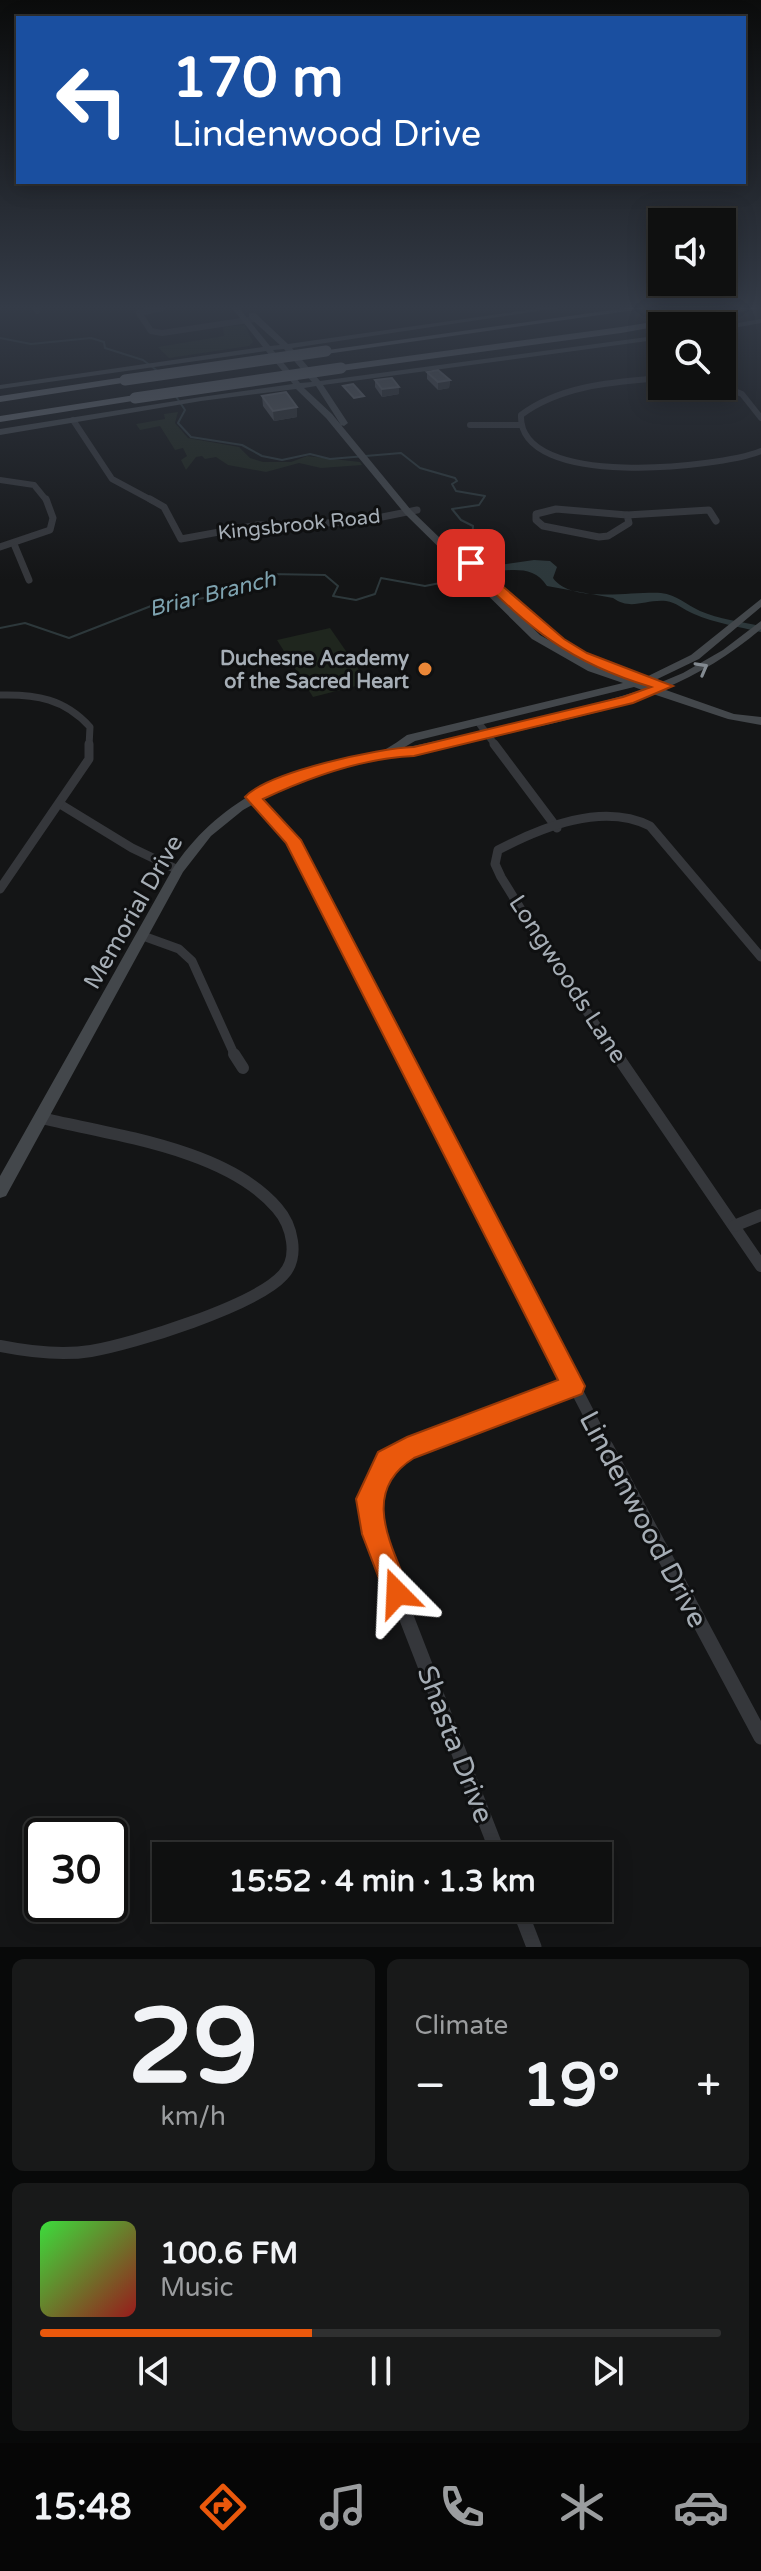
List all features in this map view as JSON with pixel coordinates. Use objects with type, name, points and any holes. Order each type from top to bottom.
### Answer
[{"type":"highway","points":[[0,409],[66,399]]},
{"type":"highway","points":[[0,421],[52,415],[100,399]]},
{"type":"main road","points":[[0,432],[202,399]]},
{"type":"main road","points":[[313,399],[338,422],[412,511],[520,617],[582,656],[641,682],[732,717],[761,720]]},
{"type":"main road","points":[[326,399],[338,422]]},
{"type":"main road","name":"Memorial Drive","points":[[389,752],[411,738],[641,682],[695,657],[725,635],[758,604]]},
{"type":"main road","name":"Memorial Drive","points":[[0,1191],[178,870],[202,837],[253,797],[290,780],[389,752],[414,751],[661,689],[699,670],[745,640],[761,624]]},
{"type":"street","points":[[549,399],[526,410],[520,420],[521,425],[540,447],[579,464],[622,466],[761,460]]},
{"type":"street","points":[[746,399],[761,418]]},
{"type":"street","name":"Kingsbrook Road","points":[[73,420],[112,479],[164,507],[181,539],[257,525],[357,522],[412,511]]},
{"type":"street","points":[[470,425],[521,425]]},
{"type":"street","points":[[741,459],[761,451]]},
{"type":"street","points":[[0,480],[34,485],[45,499],[44,507],[52,514],[54,523],[50,530],[0,547]]},
{"type":"street","points":[[627,515],[629,523],[618,531],[599,537],[543,526],[536,520],[536,514],[556,509],[627,515],[709,510],[716,521]]},
{"type":"street","points":[[659,513],[665,523]]},
{"type":"street","points":[[14,544],[29,580]]},
{"type":"street","points":[[0,695],[32,695],[59,701],[79,713],[90,727],[89,759],[0,889]]},
{"type":"street","points":[[478,722],[557,828]]},
{"type":"street","name":"Lindenwood Drive","points":[[253,797],[292,840],[573,1386],[761,1737]]},
{"type":"street","points":[[60,804],[106,835],[178,870]]},
{"type":"street","name":"Longwoods Lane","points":[[761,957],[650,826],[640,820],[605,815],[515,840],[498,850],[495,864],[501,877],[556,966],[761,1266]]},
{"type":"street","points":[[143,936],[175,947],[193,961],[231,1053],[243,1068]]},
{"type":"street","points":[[0,1346],[33,1354],[90,1351],[133,1340],[250,1296],[283,1276],[294,1254],[288,1223],[274,1204],[240,1179],[162,1147],[41,1118]]},
{"type":"street","points":[[734,1226],[761,1215]]},
{"type":"street","name":"Shasta Drive","points":[[494,1842],[374,1534],[369,1499],[387,1461],[407,1449],[573,1386]]},
{"type":"street","points":[[524,1922],[534,1947]]},
{"type":"shaded area","points":[[178,412],[175,423],[188,438],[239,447],[250,458],[263,462],[291,462],[307,456],[360,462],[362,465],[321,468],[299,463],[266,472],[228,465],[216,457],[205,459],[202,456],[196,457],[186,470],[181,460],[187,456],[183,448],[175,450],[160,426],[140,430],[136,424],[165,419],[164,414]]},
{"type":"shaded area","points":[[550,561],[557,567],[553,578],[573,591],[547,586],[530,572],[494,571],[492,566]]},
{"type":"shaded area","points":[[590,594],[667,594],[707,614],[761,626],[761,632],[710,620],[670,602],[626,604]]},
{"type":"shaded area","points":[[330,628],[368,683],[313,697],[277,640]]},
{"type":"building","points":[[264,399],[291,399],[297,407],[273,411]]},
{"type":"waterway","points":[[178,399],[185,410],[178,423],[191,437],[242,445],[262,456],[282,460],[310,454],[330,459],[401,453],[420,468],[455,478],[457,481],[452,484],[456,491],[485,496],[479,505],[452,509],[461,520],[473,526],[471,556],[479,568],[494,569]]},
{"type":"waterway","name":"Briar Branch","points":[[0,628],[25,623],[69,638],[151,606],[211,597],[270,574],[325,575],[338,586],[333,596],[356,600],[375,594],[381,578],[425,586],[470,577]]},
{"type":"place","name":"Duchesne Academy of the Sacred Heart","points":[[425,669]]},
{"type":"route","points":[[397,1593],[374,1534],[369,1499],[387,1461],[407,1449],[573,1386],[292,840],[279,822],[253,797],[290,780],[343,764],[389,752],[414,751],[554,718],[627,700],[666,686],[628,675],[582,656],[559,642],[525,615],[471,563]]}]
